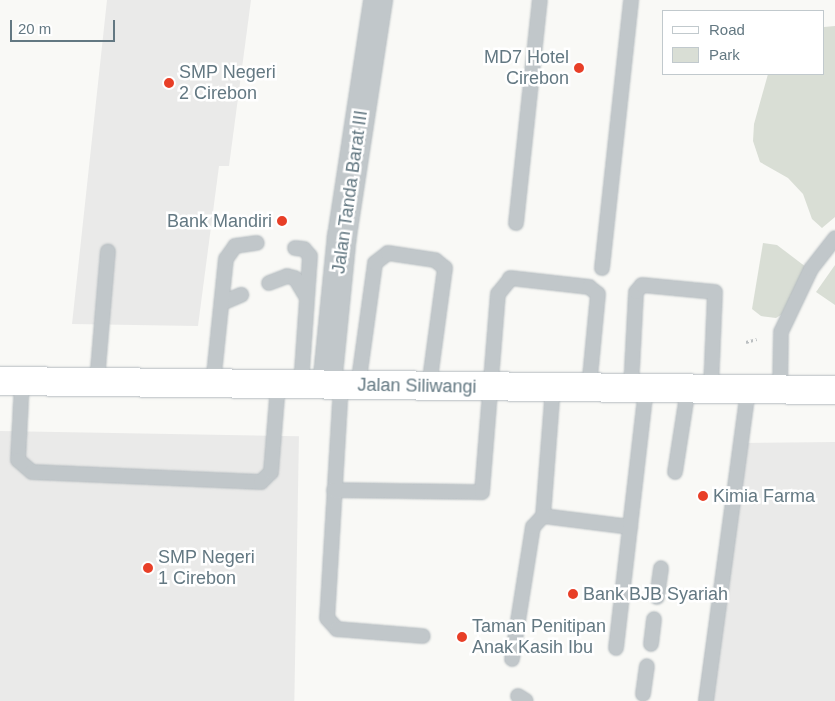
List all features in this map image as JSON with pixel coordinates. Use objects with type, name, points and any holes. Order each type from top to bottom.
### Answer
[{"type":"main road","name":"Jalan Siliwangi","points":[[11,381],[835,390]]},
{"type":"street","name":"Jalan Tanda Barat III","points":[[342,386],[342,236],[378,0]]},
{"type":"lane","points":[[516,223],[540,0]]},
{"type":"lane","points":[[602,268],[632,0]]},
{"type":"lane","points":[[780,390],[782,332],[811,269],[835,238]]},
{"type":"lane","points":[[214,384],[222,303],[230,251],[244,242],[257,243]]},
{"type":"lane","points":[[11,381],[18,460],[32,472],[261,482],[271,472],[307,298],[310,256],[304,249],[295,248]]},
{"type":"lane","points":[[97,382],[108,251]]},
{"type":"lane","points":[[423,636],[337,629],[327,618],[342,386],[375,264],[388,253],[435,260],[445,268],[429,386]]},
{"type":"lane","points":[[269,283],[287,276],[295,278],[307,298]]},
{"type":"lane","points":[[334,490],[480,494],[498,294],[510,278],[594,289],[598,301],[588,388]]},
{"type":"lane","points":[[616,648],[630,527],[639,388],[636,292],[642,285],[714,292],[699,389],[675,472]]},
{"type":"lane","points":[[222,303],[241,295]]},
{"type":"lane","points":[[512,659],[533,527],[543,516],[553,387]]},
{"type":"lane","points":[[706,701],[748,389]]},
{"type":"lane","points":[[543,516],[630,527]]},
{"type":"lane","points":[[657,597],[661,568]]},
{"type":"lane","points":[[650,644],[654,619]]},
{"type":"lane","points":[[643,694],[647,666]]},
{"type":"shaded area","name":"SMP Negeri 2 Cirebon","points":[[107,0],[251,0],[229,166],[219,166],[198,326],[72,324]]},
{"type":"shaded area","name":"SMP Negeri 1 Cirebon","points":[[0,431],[299,436],[294,701],[0,701]]},
{"type":"shaded area","points":[[835,442],[835,701],[698,701],[735,443]]},
{"type":"green space","points":[[835,26],[835,217],[822,228],[812,219],[803,194],[788,178],[760,162],[753,141],[754,124],[768,75],[825,75],[825,27]]},
{"type":"green space","points":[[763,243],[777,245],[806,267],[784,313],[776,318],[761,316],[752,309]]},
{"type":"green space","points":[[835,265],[835,305],[816,292]]},
{"type":"place","name":"MD7 Hotel Cirebon","points":[[579,68]]},
{"type":"place","name":"SMP Negeri 2 Cirebon","points":[[169,83]]},
{"type":"place","name":"Bank Mandiri","points":[[282,221]]},
{"type":"place","name":"Kimia Farma","points":[[703,496]]},
{"type":"place","name":"SMP Negeri 1 Cirebon","points":[[148,568]]},
{"type":"place","name":"Bank BJB Syariah","points":[[573,594]]},
{"type":"place","name":"Taman Penitipan Anak Kasih Ibu","points":[[462,637]]}]
